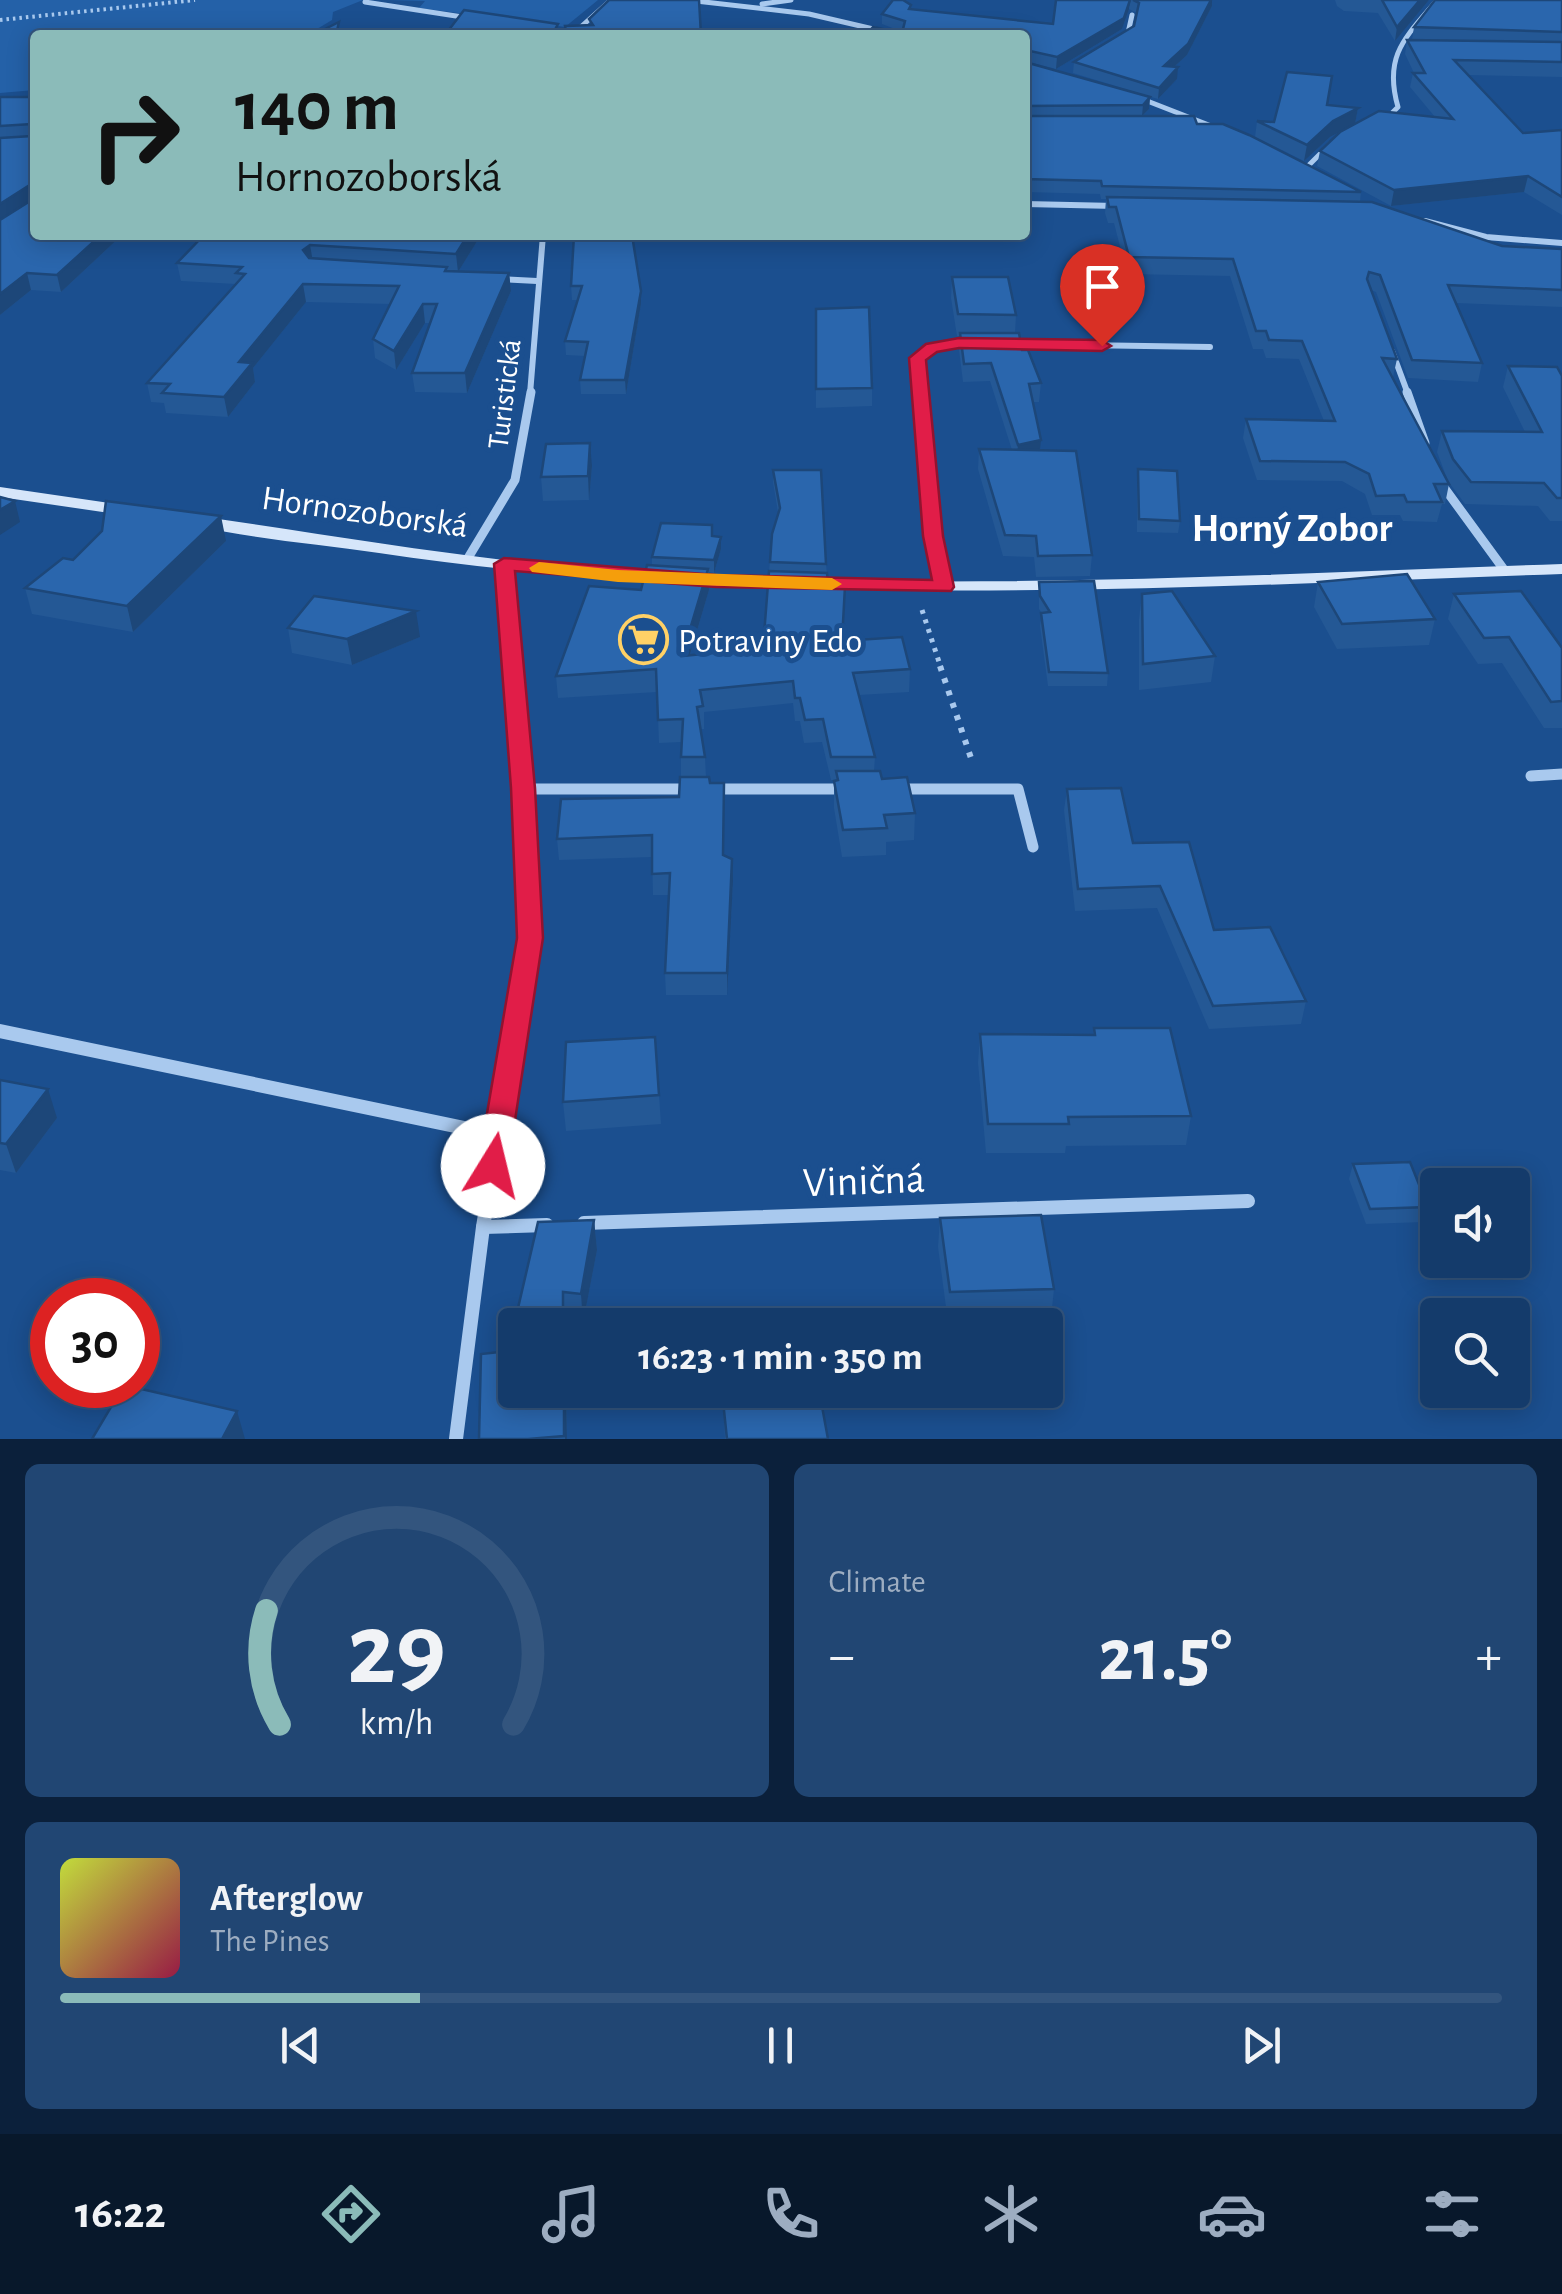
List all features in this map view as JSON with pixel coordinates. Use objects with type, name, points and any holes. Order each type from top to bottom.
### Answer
[{"type":"street","points":[[578,30],[612,0]]},
{"type":"street","points":[[687,0],[809,14],[878,30]]},
{"type":"street","points":[[746,6],[791,0]]},
{"type":"street","points":[[1372,124],[1386,119],[1398,107],[1390,86],[1395,48],[1437,0]]},
{"type":"street","points":[[365,2],[479,19]]},
{"type":"street","points":[[1114,41],[1128,33],[1132,15]]},
{"type":"street","points":[[1395,48],[1414,48]]},
{"type":"street","points":[[1124,92],[1220,130]]},
{"type":"street","points":[[1167,123],[1203,122]]},
{"type":"street","points":[[1306,168],[1334,142]]},
{"type":"street","points":[[1289,160],[1320,176]]},
{"type":"street","points":[[1030,204],[1120,206]]},
{"type":"street","points":[[1420,220],[1486,237],[1562,243]]},
{"type":"street","name":"Turistická","points":[[468,558],[515,480],[529,413],[542,240]]},
{"type":"street","points":[[482,279],[537,281]]},
{"type":"street","points":[[944,587],[933,536],[918,358],[932,348],[978,344]]},
{"type":"street","points":[[997,344],[1210,347]]},
{"type":"street","points":[[1390,346],[1428,450]]},
{"type":"street","points":[[1434,467],[1441,485],[1505,571]]},
{"type":"street","points":[[0,492],[154,514]]},
{"type":"street","name":"Hornozoborská","points":[[173,517],[504,564],[638,577],[944,587],[1132,585],[1562,569]]},
{"type":"street","points":[[456,1439],[483,1227],[530,938],[523,788],[504,564]]},
{"type":"street","points":[[1531,776],[1562,774]]},
{"type":"street","points":[[523,788],[862,789]]},
{"type":"street","points":[[882,789],[1018,789],[1033,846]]},
{"type":"street","points":[[0,1031],[498,1135]]},
{"type":"street","name":"Viničná","points":[[483,1227],[1248,1201]]},
{"type":"path","points":[[0,20],[195,0]]},
{"type":"path","points":[[922,608],[982,789]]},
{"type":"shaded area","points":[[0,0],[363,0],[333,12],[332,20],[315,30],[30,30],[30,90],[0,93]]},
{"type":"shaded area","points":[[386,0],[598,0],[565,27],[419,8],[425,1]]},
{"type":"building","points":[[609,0],[699,0],[701,30],[566,30],[565,26],[593,25],[589,19]]},
{"type":"building","points":[[893,0],[903,0],[911,5],[909,9],[1053,24],[1056,0],[1130,0],[1124,18],[1057,57],[1030,51],[1030,30],[903,30],[905,21],[882,14]]},
{"type":"building","points":[[1133,0],[1211,0],[1188,44],[1164,66],[1178,67],[1159,88],[1074,62],[1134,26],[1139,3]]},
{"type":"building","points":[[1382,0],[1420,0],[1397,27]]},
{"type":"building","points":[[1435,0],[1562,0],[1562,32],[1414,27]]},
{"type":"building","points":[[464,10],[558,24],[555,30],[449,30]]},
{"type":"building","points":[[1407,40],[1562,42],[1562,62],[1454,60],[1523,133],[1562,130],[1562,197],[1528,176],[1394,190],[1320,151],[1340,132],[1379,111],[1453,119],[1413,73],[1425,73]]},
{"type":"building","points":[[1030,63],[1150,97],[1143,105],[1030,106]]},
{"type":"building","points":[[1287,72],[1332,76],[1327,105],[1358,108],[1333,121],[1307,145],[1257,121],[1274,122]]},
{"type":"building","points":[[0,97],[30,97],[30,124],[0,126]]},
{"type":"building","points":[[1030,116],[1194,116],[1197,124],[1223,124],[1361,192],[1102,186],[1101,181],[1030,179]]},
{"type":"building","points":[[30,136],[30,187],[0,204],[0,138]]},
{"type":"building","points":[[1107,197],[1372,202],[1502,246],[1562,249],[1562,290],[1448,285],[1482,363],[1412,360],[1380,275],[1369,272],[1367,279],[1397,359],[1382,358],[1449,484],[1434,484],[1442,502],[1407,502],[1404,495],[1376,496],[1369,474],[1345,462],[1260,461],[1246,419],[1335,421],[1302,341],[1269,340],[1266,331],[1256,331],[1233,259],[1129,257],[1116,207],[1109,207]]},
{"type":"building","points":[[30,201],[30,240],[96,240],[57,275],[27,273],[0,294],[0,220]]},
{"type":"building","points":[[199,240],[465,240],[456,254],[310,245],[303,250],[309,258],[509,273],[465,373],[412,373],[437,304],[423,304],[394,351],[373,339],[399,286],[303,284],[239,362],[252,363],[224,397],[162,393],[170,384],[147,383],[245,274],[236,273],[242,267],[177,263]]},
{"type":"building","points":[[574,240],[633,240],[641,291],[625,380],[580,380],[588,342],[565,341],[582,286],[571,286]]},
{"type":"building","points":[[952,277],[1008,277],[1016,315],[958,314]]},
{"type":"building","points":[[869,307],[872,388],[816,389],[816,309]]},
{"type":"building","points":[[960,333],[1019,333],[1022,350],[1028,350],[1041,383],[1029,384],[1041,440],[1018,445],[991,363],[964,364]]},
{"type":"building","points":[[1508,366],[1557,367],[1562,376],[1562,498],[1557,498],[1544,483],[1471,482],[1453,459],[1442,431],[1542,432]]},
{"type":"building","points":[[590,443],[588,476],[541,477],[546,444]]},
{"type":"building","points":[[979,449],[1076,451],[1092,555],[1038,556],[1036,536],[1005,535]]},
{"type":"building","points":[[1138,469],[1177,471],[1180,521],[1139,519]]},
{"type":"building","points":[[773,470],[821,470],[826,564],[770,562],[772,534],[780,508]]},
{"type":"building","points":[[0,497],[15,501],[0,510]]},
{"type":"building","points":[[106,501],[221,516],[127,606],[25,588],[63,558],[73,560],[102,531]]},
{"type":"building","points":[[661,523],[712,525],[712,536],[721,537],[714,560],[652,557]]},
{"type":"building","points":[[647,565],[708,569],[682,656],[763,648],[769,571],[827,573],[828,585],[845,586],[842,641],[902,637],[910,669],[853,673],[875,757],[831,757],[823,719],[805,720],[800,698],[795,698],[793,681],[700,690],[703,706],[697,707],[705,757],[681,757],[683,719],[658,720],[656,669],[556,676],[589,586],[641,590]]},
{"type":"building","points":[[1407,574],[1435,619],[1342,624],[1318,582]]},
{"type":"building","points":[[1094,581],[1108,673],[1049,672],[1041,613],[1050,612],[1040,596],[1039,582]]},
{"type":"building","points":[[1172,591],[1215,656],[1143,664],[1142,594]]},
{"type":"building","points":[[1521,591],[1562,648],[1562,701],[1551,702],[1509,637],[1484,638],[1454,594]]},
{"type":"building","points":[[314,596],[416,611],[347,639],[288,628]]},
{"type":"building","points":[[836,771],[880,771],[882,779],[907,777],[915,813],[884,815],[887,828],[843,830],[834,781],[838,780]]},
{"type":"building","points":[[680,777],[709,777],[710,783],[724,783],[723,855],[732,859],[727,973],[665,973],[670,873],[652,874],[652,835],[557,839],[561,799],[679,797]]},
{"type":"building","points":[[1121,788],[1133,843],[1189,842],[1214,930],[1270,927],[1306,1001],[1213,1006],[1160,886],[1078,889],[1067,789]]},
{"type":"building","points":[[1094,1028],[1170,1028],[1191,1116],[1068,1117],[1069,1124],[988,1124],[980,1034],[1095,1035]]},
{"type":"building","points":[[655,1037],[659,1095],[563,1102],[566,1042]]},
{"type":"building","points":[[0,1080],[48,1089],[6,1144],[0,1143]]},
{"type":"building","points":[[1410,1162],[1420,1187],[1420,1207],[1370,1209],[1353,1164]]},
{"type":"building","points":[[1041,1215],[1054,1289],[950,1292],[940,1218]]},
{"type":"building","points":[[594,1220],[581,1294],[563,1292],[563,1308],[518,1308],[538,1222]]},
{"type":"building","points":[[498,1352],[498,1408],[564,1408],[564,1436],[479,1439],[481,1354]]},
{"type":"building","points":[[160,1393],[237,1411],[222,1439],[92,1439],[110,1408],[160,1408]]},
{"type":"building","points":[[724,1408],[822,1408],[828,1439],[727,1439]]},
{"type":"slow traffic","points":[[539,568],[618,576],[832,584]]},
{"type":"place","name":"Potraviny Edo","points":[[643,640]]},
{"type":"district","name":"Horný Zobor","points":[[1292,527]]},
{"type":"route","points":[[493,1166],[530,938],[523,788],[504,564],[618,576],[944,587],[933,536],[918,358],[932,348],[959,343],[1102,346]]}]
